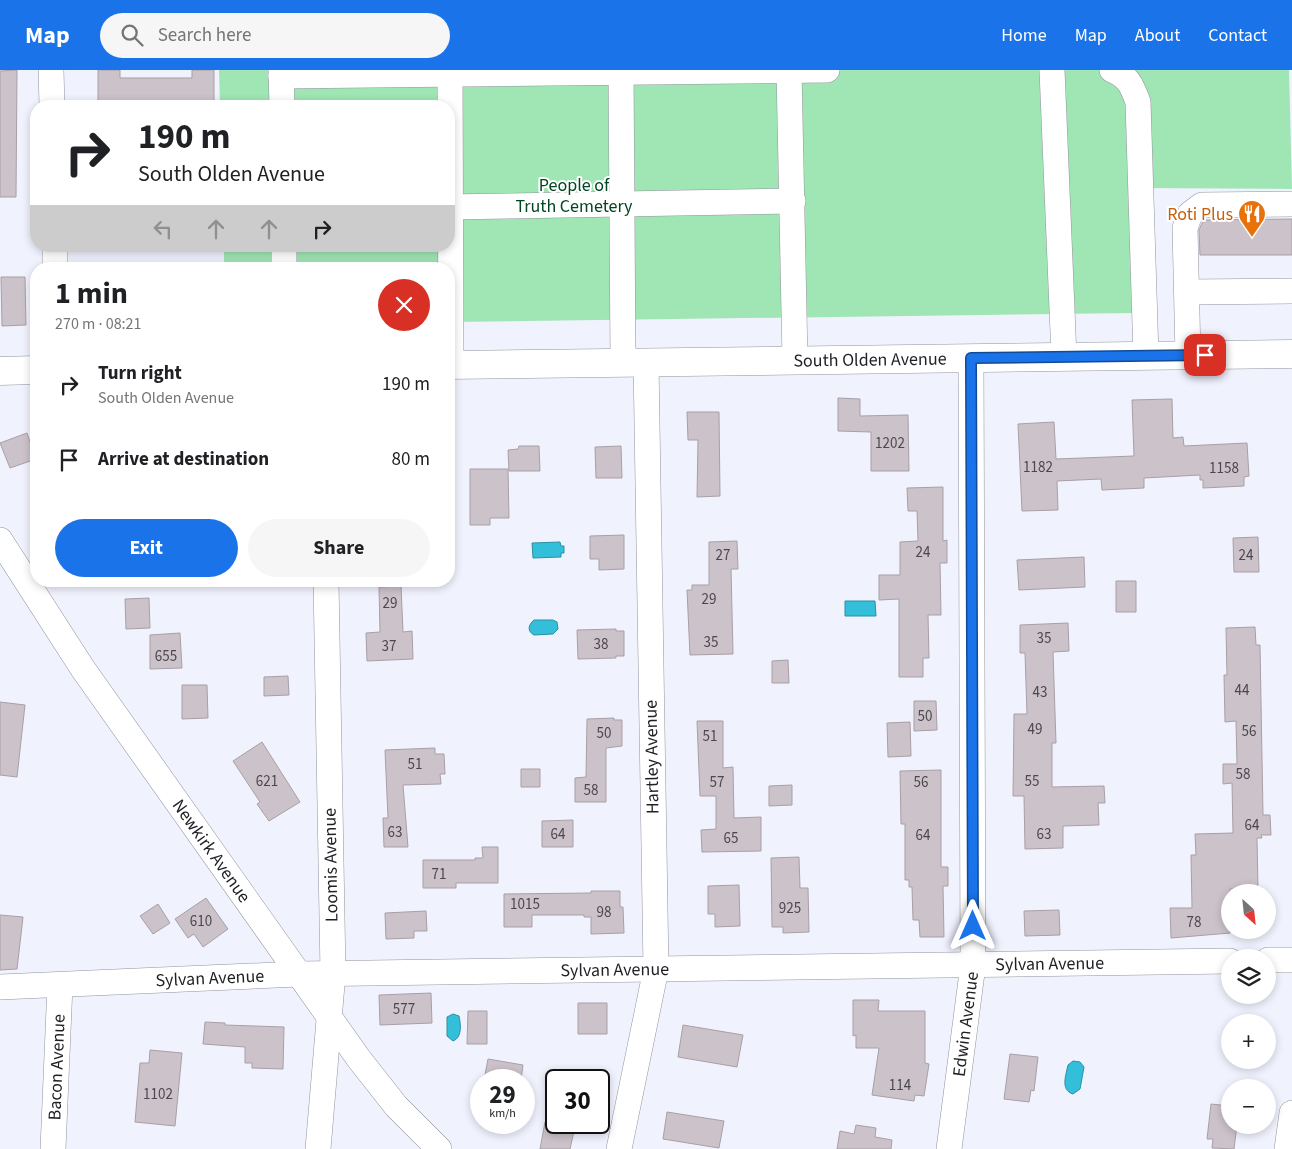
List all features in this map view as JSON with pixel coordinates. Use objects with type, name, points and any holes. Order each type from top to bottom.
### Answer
[{"type":"main road","name":"South Olden Avenue","points":[[455,365],[1292,354]]},
{"type":"main road","points":[[0,371],[30,370]]},
{"type":"street","points":[[52,70],[52,100]]},
{"type":"street","points":[[789,70],[795,360]]},
{"type":"street","points":[[282,100],[281,73],[827,70]]},
{"type":"street","points":[[1052,70],[1064,357]]},
{"type":"street","points":[[1112,70],[1120,73],[1132,85],[1138,102],[1146,356]]},
{"type":"street","name":"Hartley Avenue","points":[[619,1149],[656,969],[634,362],[622,204],[621,71]]},
{"type":"street","points":[[450,72],[450,100]]},
{"type":"street","points":[[455,207],[793,200]]},
{"type":"street","points":[[1188,356],[1185,228],[1190,214],[1202,205],[1292,204]]},
{"type":"street","points":[[1187,292],[1292,291]]},
{"type":"street","name":"Edwin Avenue","points":[[949,1149],[973,965],[971,358]]},
{"type":"street","name":"Newkirk Avenue","points":[[0,540],[30,587]]},
{"type":"street","name":"Newkirk Avenue","points":[[30,587],[83,669],[358,1059],[391,1100],[439,1149]]},
{"type":"street","name":"Loomis Avenue","points":[[318,1149],[333,973],[326,587]]},
{"type":"street","points":[[1276,960],[1292,960]]},
{"type":"street","name":"Sylvan Avenue","points":[[0,987],[333,973],[1221,961]]},
{"type":"street","name":"Bacon Avenue","points":[[53,1149],[60,985]]},
{"type":"street","points":[[1287,1149],[1292,1113]]},
{"type":"green space","name":"People of Truth Cemetery","points":[[219,70],[1289,70],[1292,189],[1135,188],[1136,313],[455,322],[455,262],[224,262],[224,252],[455,252],[455,100],[220,100]]},
{"type":"water","points":[[560,542],[561,546],[564,546],[564,553],[561,553],[561,557],[533,558],[532,543]]},
{"type":"water","points":[[845,601],[875,601],[876,616],[845,616]]},
{"type":"water","points":[[534,620],[553,620],[557,622],[558,629],[553,634],[534,635],[530,632],[529,628]]},
{"type":"water","points":[[453,1014],[459,1016],[460,1027],[458,1037],[453,1041],[447,1036],[447,1017]]},
{"type":"water","points":[[1073,1061],[1080,1062],[1084,1067],[1080,1089],[1073,1094],[1066,1089],[1065,1078],[1068,1065]]},
{"type":"building","points":[[17,70],[16,197],[0,197],[0,71]]},
{"type":"building","points":[[98,70],[120,70],[120,78],[192,78],[192,70],[214,70],[214,100],[98,100]]},
{"type":"building","points":[[1292,219],[1292,255],[1200,255],[1199,230],[1202,223],[1206,220]]},
{"type":"building","points":[[1,277],[25,277],[26,325],[2,326]]},
{"type":"building","points":[[838,398],[860,399],[860,416],[908,415],[909,471],[871,471],[871,432],[838,431]]},
{"type":"building","points":[[1172,399],[1173,438],[1183,437],[1184,446],[1247,443],[1249,476],[1244,477],[1244,486],[1203,488],[1203,480],[1200,480],[1200,475],[1144,478],[1144,488],[1102,490],[1101,479],[1057,481],[1058,510],[1022,511],[1018,424],[1054,422],[1056,459],[1134,456],[1132,400]]},
{"type":"building","points":[[687,412],[719,412],[720,496],[697,497],[698,440],[688,440]]},
{"type":"building","points":[[27,433],[30,442],[30,461],[10,468],[0,443]]},
{"type":"building","points":[[519,446],[539,446],[540,471],[509,471],[508,450],[518,449]]},
{"type":"building","points":[[621,446],[622,478],[596,478],[595,447]]},
{"type":"building","points":[[470,469],[508,469],[509,518],[490,518],[490,525],[470,525]]},
{"type":"building","points":[[943,487],[943,541],[947,540],[947,563],[940,563],[941,615],[928,615],[929,658],[923,658],[923,677],[899,677],[899,599],[879,600],[879,575],[900,575],[900,542],[918,541],[917,511],[908,511],[907,488]]},
{"type":"building","points":[[624,535],[624,569],[599,570],[599,559],[590,559],[590,536]]},
{"type":"building","points":[[1258,537],[1259,572],[1234,572],[1233,538]]},
{"type":"building","points":[[737,541],[738,569],[731,569],[733,654],[690,655],[687,590],[692,590],[692,585],[709,585],[709,542]]},
{"type":"building","points":[[1084,557],[1085,587],[1019,590],[1017,560]]},
{"type":"building","points":[[1116,581],[1136,581],[1136,612],[1116,612]]},
{"type":"building","points":[[379,587],[401,587],[403,632],[412,631],[413,659],[367,661],[366,633],[380,632]]},
{"type":"building","points":[[149,598],[150,628],[126,629],[125,599]]},
{"type":"building","points":[[1068,623],[1069,651],[1053,652],[1056,743],[1052,743],[1052,787],[1104,786],[1105,803],[1098,803],[1099,825],[1063,826],[1063,848],[1025,849],[1024,796],[1013,796],[1014,714],[1027,714],[1025,653],[1020,653],[1020,625]]},
{"type":"building","points":[[1255,627],[1256,645],[1260,645],[1263,815],[1270,815],[1271,835],[1261,835],[1262,838],[1257,838],[1258,884],[1221,884],[1221,934],[1171,938],[1170,908],[1192,908],[1191,855],[1196,855],[1195,834],[1233,833],[1232,783],[1223,784],[1223,764],[1237,764],[1236,721],[1225,722],[1226,628]]},
{"type":"building","points":[[616,629],[616,631],[624,631],[624,656],[578,659],[577,630]]},
{"type":"building","points":[[180,633],[182,668],[150,669],[150,635]]},
{"type":"building","points":[[788,660],[789,683],[772,683],[772,661]]},
{"type":"building","points":[[288,676],[289,695],[264,696],[264,677]]},
{"type":"building","points":[[182,685],[207,685],[208,718],[182,719]]},
{"type":"building","points":[[914,701],[936,701],[937,730],[914,731]]},
{"type":"building","points":[[0,702],[25,705],[17,777],[0,775]]},
{"type":"building","points":[[614,718],[614,720],[622,720],[622,746],[606,748],[606,802],[575,802],[575,778],[586,777],[587,719]]},
{"type":"building","points":[[697,721],[723,721],[723,768],[733,767],[734,818],[761,817],[761,851],[702,852],[701,830],[716,829],[716,796],[700,796]]},
{"type":"building","points":[[910,722],[911,756],[888,757],[887,723]]},
{"type":"building","points":[[262,742],[300,802],[269,821],[257,804],[260,802],[233,761]]},
{"type":"building","points":[[435,748],[435,754],[444,754],[445,774],[440,774],[441,784],[403,785],[408,847],[384,847],[383,818],[388,818],[385,750]]},
{"type":"building","points":[[521,769],[540,769],[540,787],[521,787]]},
{"type":"building","points":[[941,770],[941,867],[948,867],[948,886],[943,886],[944,937],[920,937],[919,920],[913,920],[912,887],[909,887],[909,880],[905,880],[905,824],[901,824],[900,771]]},
{"type":"building","points":[[792,785],[792,805],[769,806],[769,786]]},
{"type":"building","points":[[573,820],[573,847],[542,847],[542,821]]},
{"type":"building","points":[[482,847],[498,847],[498,883],[456,883],[456,888],[423,888],[423,860],[475,860],[475,858],[483,858]]},
{"type":"building","points":[[799,857],[800,888],[808,888],[809,932],[783,933],[783,927],[772,927],[771,858]]},
{"type":"building","points":[[739,885],[740,926],[715,927],[715,914],[708,914],[708,886]]},
{"type":"building","points":[[591,891],[620,891],[620,907],[623,907],[624,933],[591,934],[591,917],[584,917],[584,915],[532,915],[532,927],[504,927],[504,894],[591,893]]},
{"type":"building","points":[[206,898],[228,929],[203,947],[194,934],[188,938],[175,919]]},
{"type":"building","points":[[158,904],[170,923],[153,934],[140,916]]},
{"type":"building","points":[[1059,910],[1060,935],[1025,936],[1024,911]]},
{"type":"building","points":[[426,911],[427,931],[414,931],[414,938],[386,939],[385,913]]},
{"type":"building","points":[[0,915],[23,917],[17,969],[0,970]]},
{"type":"building","points":[[431,993],[432,1023],[380,1025],[379,995]]},
{"type":"building","points":[[853,1000],[879,1000],[878,1011],[925,1011],[925,1063],[929,1064],[924,1096],[915,1095],[914,1101],[872,1095],[879,1048],[856,1048],[856,1035],[853,1036]]},
{"type":"building","points":[[578,1003],[607,1003],[607,1034],[578,1034]]},
{"type":"building","points":[[468,1011],[487,1011],[487,1044],[467,1044]]},
{"type":"building","points":[[205,1022],[225,1023],[225,1025],[284,1027],[283,1069],[252,1068],[252,1063],[245,1063],[245,1047],[203,1044]]},
{"type":"building","points":[[683,1025],[743,1035],[737,1067],[678,1057]]},
{"type":"building","points":[[150,1050],[182,1053],[175,1126],[135,1122],[140,1063],[149,1063]]},
{"type":"building","points":[[1010,1054],[1038,1057],[1034,1091],[1031,1090],[1029,1102],[1004,1099]]},
{"type":"building","points":[[488,1059],[523,1065],[522,1069],[486,1069]]},
{"type":"building","points":[[1211,1104],[1221,1105],[1221,1134],[1236,1134],[1234,1149],[1212,1148],[1213,1139],[1207,1139]]},
{"type":"building","points":[[667,1112],[724,1121],[719,1148],[663,1139]]},
{"type":"building","points":[[545,1122],[545,1134],[573,1134],[570,1149],[540,1149]]},
{"type":"building","points":[[856,1125],[876,1128],[875,1137],[892,1140],[891,1149],[837,1149],[840,1131],[854,1134]]},
{"type":"place","name":"Roti Plus","points":[[1252,238]]},
{"type":"route","points":[[973,926],[971,358],[1205,355]]}]
